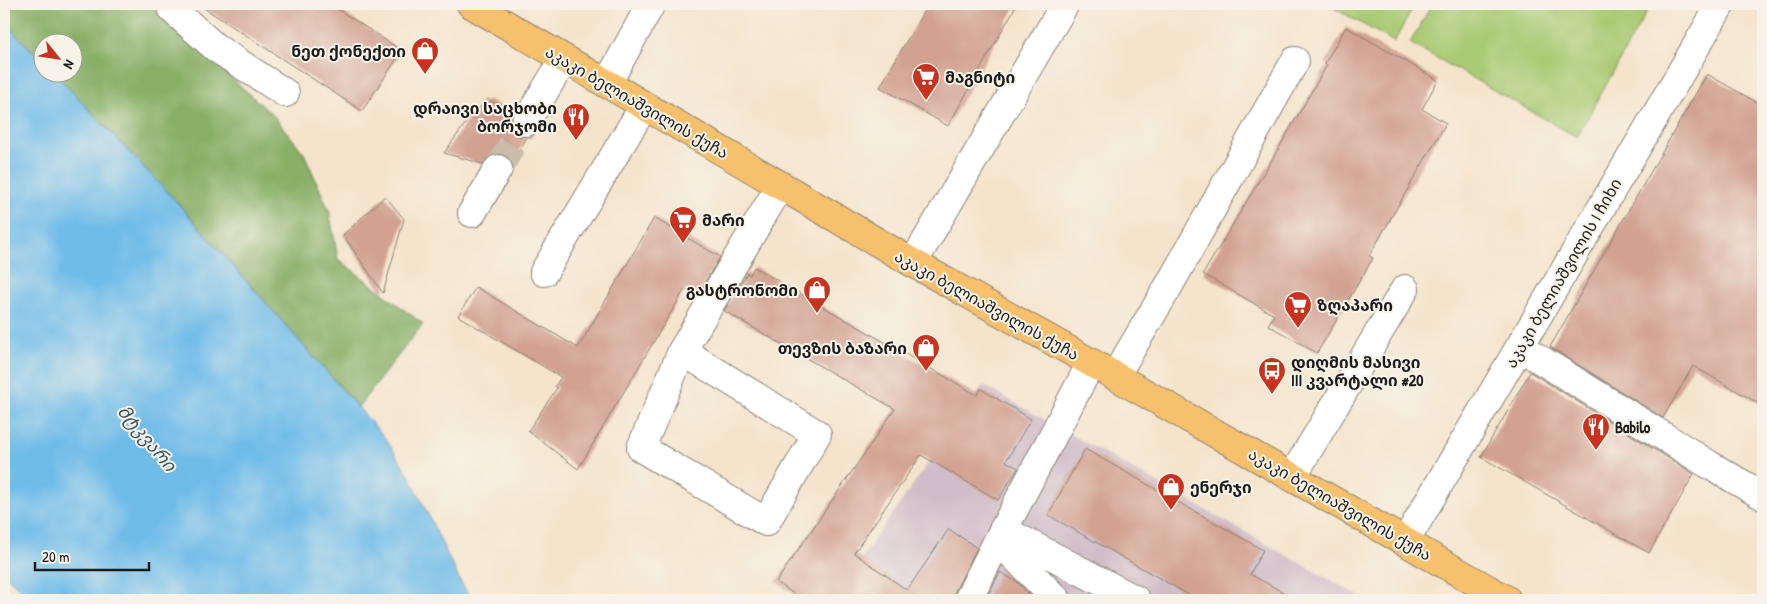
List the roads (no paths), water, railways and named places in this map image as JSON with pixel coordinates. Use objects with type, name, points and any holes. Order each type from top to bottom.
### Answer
[{"type":"main road","name":"აკაკი ბელიაშვილის ქუჩა","points":[[471,4],[913,263],[1507,600]]},
{"type":"lane","points":[[170,4],[173,10],[216,48],[284,93]]},
{"type":"lane","points":[[607,84],[651,4]]},
{"type":"lane","points":[[913,263],[1065,4]]},
{"type":"lane","name":"აკაკი ბელიაშვილის I ჩიხი","points":[[1405,542],[1721,4]]},
{"type":"lane","points":[[526,122],[564,59]]},
{"type":"lane","points":[[1115,376],[1295,61]]},
{"type":"lane","points":[[544,272],[644,106]]},
{"type":"lane","points":[[472,213],[498,169]]},
{"type":"lane","points":[[682,351],[817,434],[766,522],[641,448],[682,351],[780,186]]},
{"type":"lane","points":[[1292,477],[1404,289]]},
{"type":"lane","points":[[1520,346],[1708,464],[1763,496]]},
{"type":"lane","points":[[968,600],[1000,535],[1091,363]]},
{"type":"lane","points":[[1000,535],[1057,600]]},
{"type":"lane","points":[[1000,535],[1136,600]]},
{"type":"water","name":"მტკვარი","points":[[4,22],[32,51],[32,82],[63,82],[174,199],[385,438],[409,475],[461,583],[472,600],[31,600],[4,573]]},
{"type":"tunnel","points":[[498,169],[526,122]]},
{"type":"place","name":"ნეთ ქონექთი","points":[[425,75]]},
{"type":"place","name":"მაგნიტი","points":[[926,101]]},
{"type":"place","name":"დრაივი საცხობი ბორჯომი","points":[[576,141]]},
{"type":"place","name":"მარი","points":[[683,244]]},
{"type":"place","name":"გასტრონომი","points":[[817,314]]},
{"type":"place","name":"ზღაპარი","points":[[1298,329]]},
{"type":"place","name":"თევზის ბაზარი","points":[[926,372]]},
{"type":"place","name":"დიღმის მასივი III კვარტალი #20","points":[[1272,395]]},
{"type":"place","name":"Babilo","points":[[1596,451]]},
{"type":"place","name":"ენერჯი","points":[[1171,511]]}]
